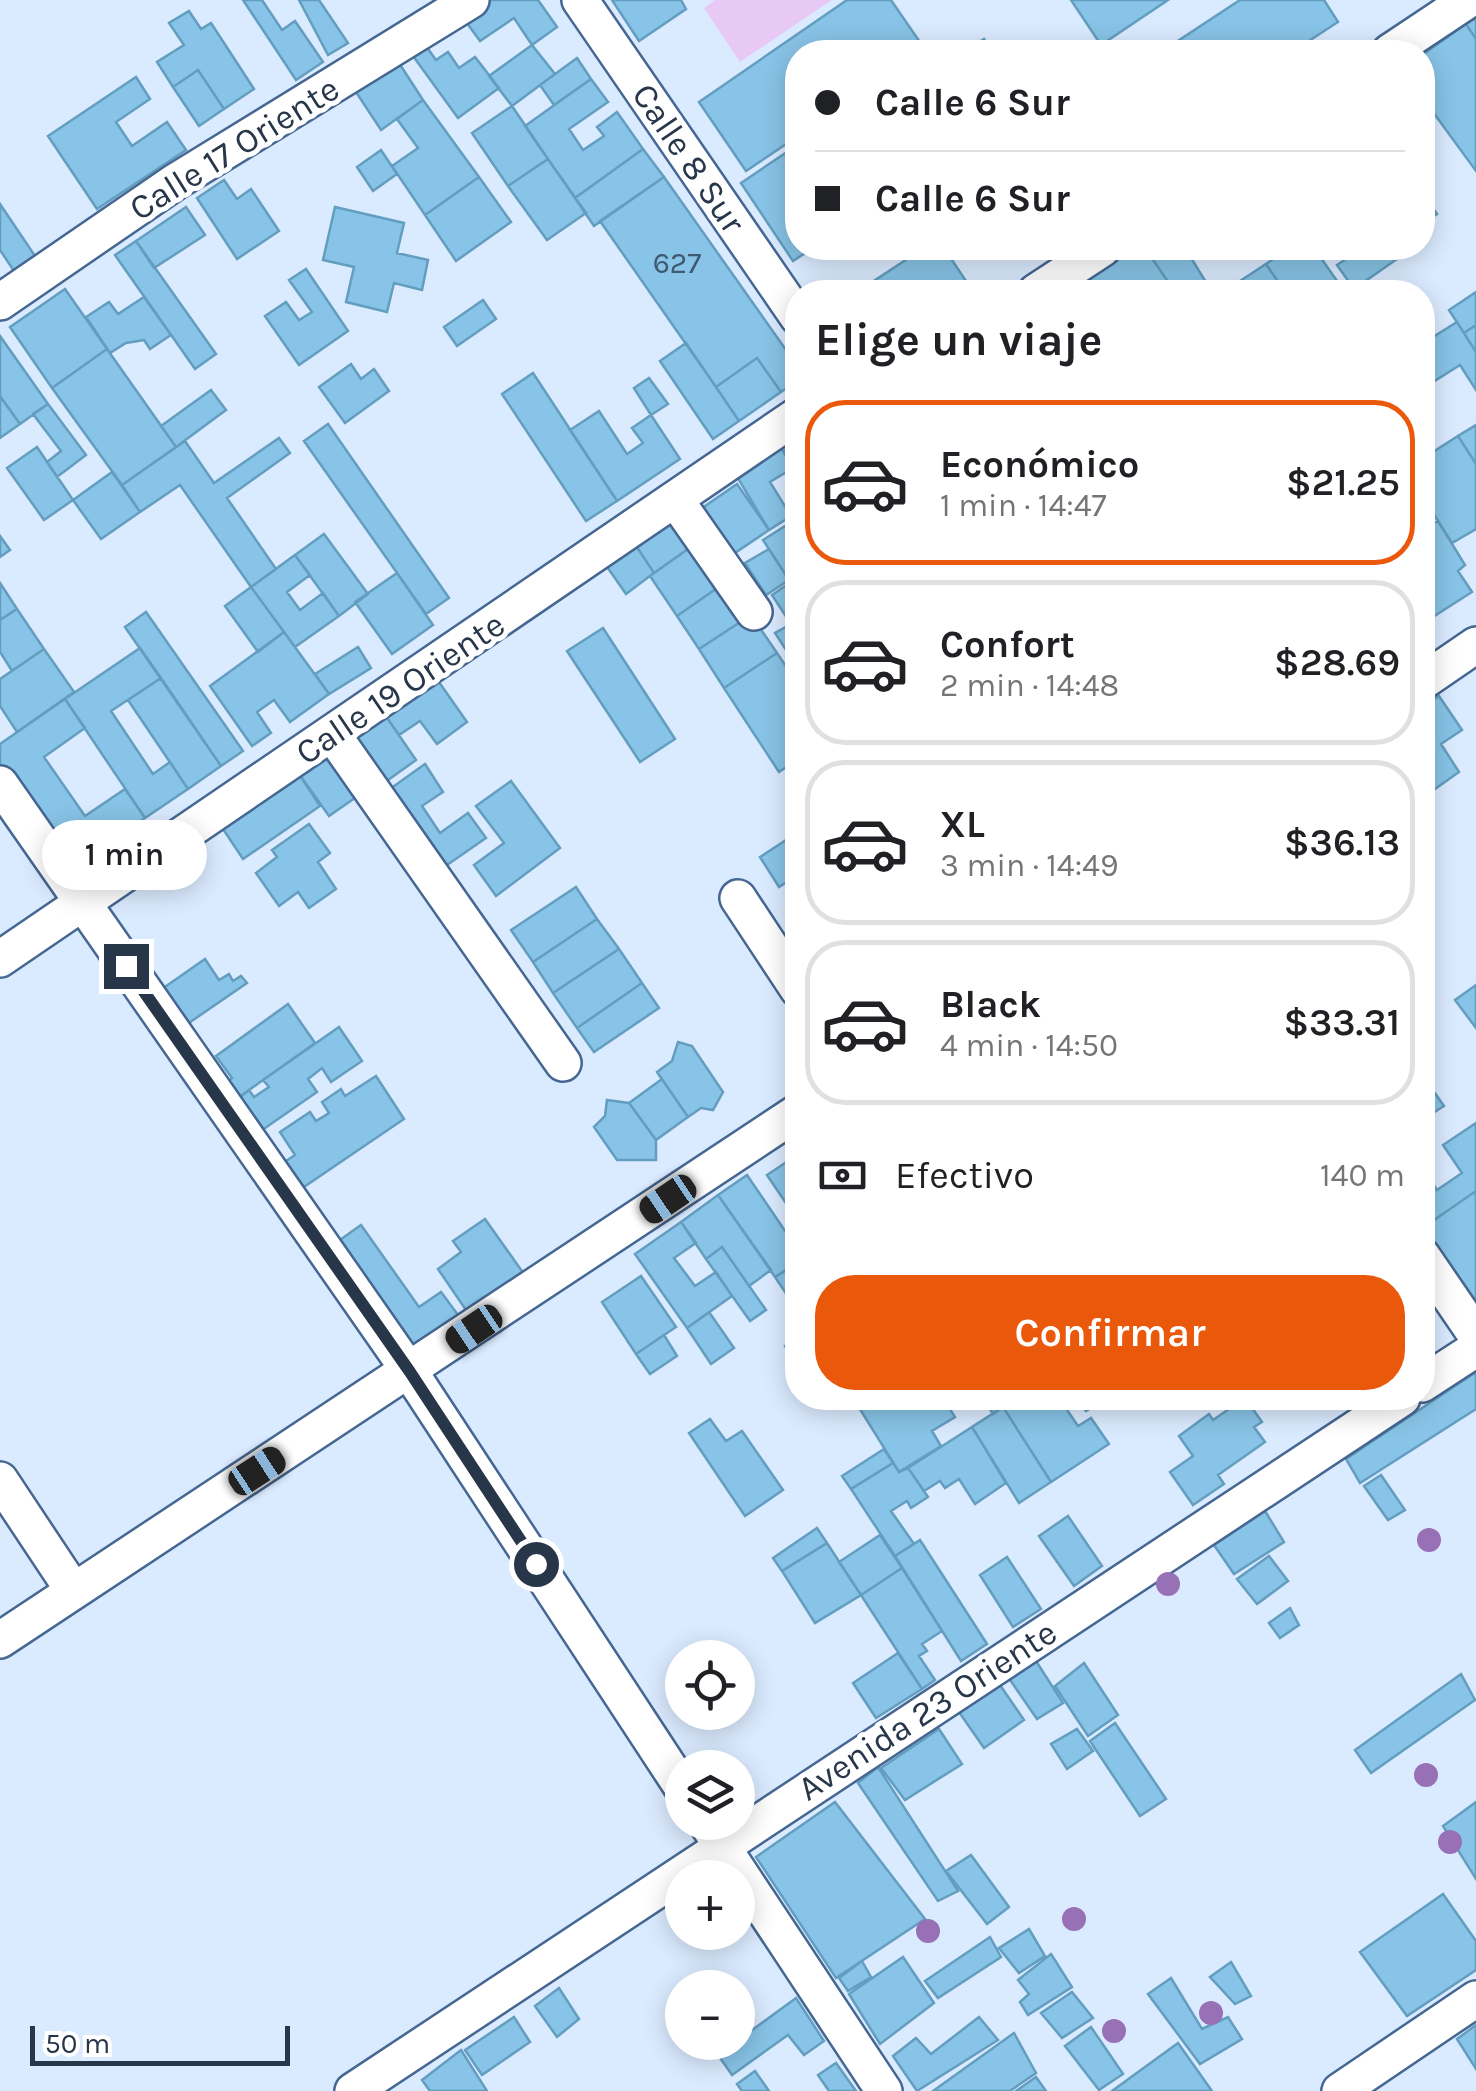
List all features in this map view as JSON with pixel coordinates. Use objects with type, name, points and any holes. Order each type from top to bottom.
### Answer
[{"type":"street","name":"Calle 17 Oriente","points":[[0,302],[175,182],[471,0]]},
{"type":"street","name":"Calle 8 Sur","points":[[580,0],[785,297]]},
{"type":"street","points":[[1408,40],[1468,0]]},
{"type":"street","points":[[1054,280],[1084,260]]},
{"type":"street","name":"Calle 19 Oriente","points":[[0,958],[785,424]]},
{"type":"street","points":[[675,499],[754,612]]},
{"type":"street","points":[[1435,673],[1476,645]]},
{"type":"street","points":[[332,735],[562,1063]]},
{"type":"street","points":[[0,784],[410,1372],[665,1761]]},
{"type":"street","points":[[738,898],[785,969]]},
{"type":"street","points":[[0,1640],[785,1121]]},
{"type":"street","points":[[1435,1275],[1476,1334]]},
{"type":"street","points":[[1435,1376],[1476,1349]]},
{"type":"street","name":"Avenida 23 Oriente","points":[[755,1807],[1383,1410]]},
{"type":"street","points":[[0,1480],[74,1590]]},
{"type":"street","name":"Avenida 23 Oriente","points":[[353,2091],[705,1840]]},
{"type":"street","points":[[717,1840],[884,2091]]},
{"type":"street","points":[[1340,2091],[1476,1999]]},
{"type":"shaded area","points":[[715,0],[832,0],[740,62],[704,8]]},
{"type":"building","points":[[243,0],[262,0],[282,30],[295,21],[323,62],[296,80]]},
{"type":"building","points":[[299,0],[319,0],[348,43],[328,55]]},
{"type":"building","points":[[491,0],[538,0],[557,27],[532,45],[514,18],[480,41],[464,19]]},
{"type":"building","points":[[612,0],[681,0],[686,9],[639,41]]},
{"type":"building","points":[[847,0],[891,0],[918,40],[789,40]]},
{"type":"building","points":[[1071,0],[1168,0],[1108,40],[1098,40]]},
{"type":"building","points":[[1240,0],[1324,0],[1338,22],[1310,40],[1179,40]]},
{"type":"building","points":[[189,11],[201,29],[211,23],[254,89],[224,109],[198,70],[173,87],[157,62],[184,45],[169,23]]},
{"type":"building","points":[[1476,18],[1476,39],[1466,24]]},
{"type":"building","points":[[1466,24],[1476,39],[1476,171],[1435,115],[1435,46]]},
{"type":"building","points":[[785,43],[785,145],[746,171],[699,102]]},
{"type":"building","points":[[532,45],[555,74],[512,106],[489,76]]},
{"type":"building","points":[[426,46],[436,60],[448,52],[459,68],[475,57],[499,88],[458,118],[413,56]]},
{"type":"building","points":[[577,58],[591,79],[554,105],[540,85]]},
{"type":"building","points":[[399,63],[423,100],[381,130],[356,92]]},
{"type":"building","points":[[198,70],[224,109],[199,126],[173,87]]},
{"type":"building","points":[[136,77],[150,99],[116,122],[132,146],[167,122],[186,150],[97,209],[48,136]]},
{"type":"building","points":[[591,79],[608,102],[569,129],[583,150],[604,136],[597,127],[617,112],[643,149],[575,198],[525,126]]},
{"type":"building","points":[[423,100],[479,177],[425,215],[392,166],[418,148],[397,119]]},
{"type":"building","points":[[512,106],[548,159],[508,186],[472,133]]},
{"type":"building","points":[[643,149],[664,177],[594,226],[575,198]]},
{"type":"building","points":[[381,150],[397,174],[373,191],[357,167]]},
{"type":"building","points":[[785,153],[785,249],[741,183]]},
{"type":"building","points":[[548,159],[586,213],[547,240],[508,186]]},
{"type":"building","points":[[479,177],[511,222],[456,261],[425,215]]},
{"type":"building","points":[[664,177],[785,349],[785,389],[781,392],[757,358],[716,387],[600,221]]},
{"type":"building","points":[[224,180],[237,199],[251,189],[279,231],[237,259],[197,198]]},
{"type":"building","points":[[0,204],[35,256],[14,271],[0,250]]},
{"type":"building","points":[[186,207],[205,235],[154,268],[136,241]]},
{"type":"building","points":[[335,207],[404,223],[397,253],[428,260],[422,290],[394,283],[387,312],[346,302],[354,267],[323,260]]},
{"type":"building","points":[[136,241],[216,354],[195,369],[115,255]]},
{"type":"building","points":[[906,260],[952,260],[965,280],[875,280]]},
{"type":"building","points":[[1114,260],[1153,260],[1167,280],[1083,280]]},
{"type":"building","points":[[1153,260],[1192,260],[1205,280],[1167,280]]},
{"type":"building","points":[[1272,260],[1322,260],[1336,280],[1277,280],[1266,264]]},
{"type":"building","points":[[1344,260],[1396,260],[1367,280],[1348,280],[1337,265]]},
{"type":"building","points":[[1266,264],[1277,280],[1242,280]]},
{"type":"building","points":[[306,269],[348,331],[299,365],[265,316],[286,302],[299,320],[312,312],[289,280]]},
{"type":"building","points":[[65,289],[107,349],[52,388],[10,327]]},
{"type":"building","points":[[1476,292],[1476,325],[1464,333],[1449,310]]},
{"type":"building","points":[[144,297],[171,335],[150,349],[144,340],[126,343],[110,353],[86,317],[109,302],[118,314]]},
{"type":"building","points":[[483,300],[496,319],[457,346],[444,327]]},
{"type":"building","points":[[1457,322],[1476,352],[1476,390],[1460,365],[1435,381],[1435,336]]},
{"type":"building","points":[[1476,325],[1476,352],[1464,333]]},
{"type":"building","points":[[0,336],[48,404],[20,424],[0,396]]},
{"type":"building","points":[[686,343],[739,421],[713,439],[660,361]]},
{"type":"building","points":[[107,349],[176,447],[122,485],[52,388]]},
{"type":"building","points":[[757,358],[781,392],[739,421],[716,387]]},
{"type":"building","points":[[351,364],[361,379],[374,369],[389,391],[345,423],[319,387]]},
{"type":"building","points":[[533,373],[617,501],[586,521],[502,394]]},
{"type":"building","points":[[649,378],[668,404],[651,415],[634,388]]},
{"type":"building","points":[[211,390],[226,410],[176,447],[161,426]]},
{"type":"building","points":[[0,400],[20,424],[0,438]]},
{"type":"building","points":[[48,404],[86,455],[57,477],[47,462],[61,451],[33,414]]},
{"type":"building","points":[[599,411],[627,454],[643,443],[632,428],[651,415],[680,459],[617,501],[570,430]]},
{"type":"building","points":[[328,424],[449,598],[426,614],[304,441]]},
{"type":"building","points":[[1476,425],[1476,464],[1458,436]]},
{"type":"building","points":[[1458,436],[1476,464],[1476,529],[1452,543],[1435,516],[1435,451]]},
{"type":"building","points":[[279,438],[290,453],[227,498],[276,569],[251,587],[180,485],[140,512],[122,485],[185,441],[214,483]]},
{"type":"building","points":[[37,447],[73,500],[44,520],[7,468]]},
{"type":"building","points":[[781,448],[785,473],[770,482],[785,506],[785,520],[769,530],[736,475]]},
{"type":"building","points":[[112,472],[140,512],[101,539],[73,500]]},
{"type":"building","points":[[737,484],[769,530],[726,559],[695,513]]},
{"type":"building","points":[[673,513],[695,544],[654,573],[633,541]]},
{"type":"building","points":[[1438,521],[1465,565],[1458,571],[1472,592],[1435,616]]},
{"type":"building","points":[[785,526],[785,574],[763,540]]},
{"type":"building","points":[[324,534],[368,594],[339,616],[295,555]]},
{"type":"building","points":[[0,536],[10,550],[0,557]]},
{"type":"building","points":[[633,541],[654,573],[626,594],[603,561]]},
{"type":"building","points":[[695,544],[723,584],[677,616],[650,576]]},
{"type":"building","points":[[769,549],[785,574],[785,583],[766,595],[745,563]]},
{"type":"building","points":[[295,555],[310,575],[287,592],[300,610],[323,593],[339,616],[295,647],[251,587]]},
{"type":"building","points":[[397,573],[433,625],[392,654],[355,602]]},
{"type":"building","points":[[0,583],[17,609],[0,620]]},
{"type":"building","points":[[723,584],[751,615],[699,649],[677,616]]},
{"type":"building","points":[[785,586],[785,615],[772,595]]},
{"type":"building","points":[[251,587],[284,632],[258,652],[225,606]]},
{"type":"building","points":[[17,609],[44,649],[12,671],[0,652],[0,620]]},
{"type":"building","points":[[146,612],[243,751],[221,766],[125,627]]},
{"type":"building","points":[[751,615],[777,653],[724,688],[699,649]]},
{"type":"building","points":[[785,627],[785,648],[775,633]]},
{"type":"building","points":[[603,628],[675,739],[640,762],[567,651]]},
{"type":"building","points":[[284,632],[329,694],[290,722],[274,700],[257,712],[271,733],[252,746],[210,686]]},
{"type":"building","points":[[358,647],[371,668],[329,694],[315,674]]},
{"type":"building","points":[[140,648],[161,678],[111,711],[153,774],[170,762],[188,789],[145,818],[65,699]]},
{"type":"building","points":[[44,649],[74,692],[17,732],[0,706],[0,679]]},
{"type":"building","points":[[777,653],[785,665],[785,768],[779,772],[724,688]]},
{"type":"building","points":[[434,675],[467,722],[437,744],[420,721],[399,735],[383,712]]},
{"type":"building","points":[[161,678],[221,766],[188,789],[128,700]]},
{"type":"building","points":[[1439,696],[1462,730],[1441,744],[1459,772],[1435,789],[1435,699]]},
{"type":"building","points":[[65,699],[85,728],[44,757],[85,816],[125,789],[145,818],[69,870],[0,769],[0,744]]},
{"type":"building","points":[[383,712],[416,760],[377,788],[342,740]]},
{"type":"building","points":[[333,745],[365,791],[329,816],[297,771]]},
{"type":"building","points":[[425,764],[443,792],[422,806],[440,833],[468,813],[486,838],[434,874],[380,796]]},
{"type":"building","points":[[297,771],[320,806],[243,859],[219,823]]},
{"type":"building","points":[[511,781],[560,848],[496,896],[474,865],[504,843],[476,806]]},
{"type":"building","points":[[309,824],[330,853],[318,862],[336,889],[309,908],[298,892],[279,906],[256,873],[277,857],[272,850]]},
{"type":"building","points":[[785,841],[785,883],[779,887],[760,857]]},
{"type":"building","points":[[576,887],[597,919],[533,962],[511,930]]},
{"type":"building","points":[[597,919],[619,949],[553,993],[533,962]]},
{"type":"building","points":[[619,949],[642,983],[577,1028],[553,993]]},
{"type":"building","points":[[205,959],[219,980],[229,974],[233,981],[241,976],[247,983],[183,1027],[159,991]]},
{"type":"building","points":[[642,983],[659,1008],[594,1052],[577,1028]]},
{"type":"building","points":[[1476,985],[1476,1028],[1455,1000]]},
{"type":"building","points":[[288,1004],[315,1043],[235,1100],[224,1084],[232,1078],[216,1056]]},
{"type":"building","points":[[339,1027],[362,1061],[331,1082],[322,1068],[308,1079],[317,1092],[258,1133],[240,1097],[249,1090],[254,1097],[269,1087],[263,1080]]},
{"type":"building","points":[[678,1042],[692,1046],[723,1092],[713,1110],[701,1108],[688,1117],[657,1072],[672,1061]]},
{"type":"building","points":[[376,1076],[404,1119],[298,1191],[280,1165],[295,1155],[280,1132],[310,1112],[316,1121],[329,1113],[322,1102],[341,1089],[345,1096]]},
{"type":"building","points":[[662,1079],[688,1117],[656,1140],[629,1103]]},
{"type":"building","points":[[1435,1093],[1444,1106],[1435,1112]]},
{"type":"building","points":[[607,1100],[629,1103],[656,1140],[656,1160],[617,1160],[594,1127],[605,1116]]},
{"type":"building","points":[[1476,1123],[1476,1191],[1435,1219],[1435,1187],[1437,1190],[1462,1173],[1443,1145]]},
{"type":"building","points":[[785,1163],[785,1202],[767,1175]]},
{"type":"building","points":[[747,1175],[785,1231],[785,1271],[775,1277],[718,1195]]},
{"type":"building","points":[[1476,1191],[1476,1303],[1435,1243],[1435,1219]]},
{"type":"building","points":[[718,1195],[771,1270],[749,1286],[722,1247],[706,1259],[681,1222]]},
{"type":"building","points":[[485,1219],[524,1274],[468,1313],[438,1269],[461,1252],[453,1241]]},
{"type":"building","points":[[681,1222],[696,1243],[674,1258],[695,1286],[716,1272],[732,1296],[687,1328],[635,1254]]},
{"type":"building","points":[[361,1225],[419,1307],[441,1292],[461,1319],[414,1352],[337,1242]]},
{"type":"building","points":[[722,1247],[766,1310],[750,1321],[706,1259]]},
{"type":"building","points":[[785,1271],[785,1292],[775,1277]]},
{"type":"building","points":[[641,1276],[676,1327],[636,1354],[602,1302]]},
{"type":"building","points":[[709,1312],[734,1348],[711,1364],[687,1328]]},
{"type":"building","points":[[664,1335],[677,1356],[650,1374],[636,1354]]},
{"type":"building","points":[[1476,1372],[1476,1409],[1360,1483],[1346,1459],[1419,1410],[1435,1410],[1435,1399]]},
{"type":"building","points":[[860,1410],[951,1410],[955,1417],[932,1431],[941,1446],[899,1472]]},
{"type":"building","points":[[998,1410],[1005,1410],[1051,1482],[1019,1503],[972,1427]]},
{"type":"building","points":[[1005,1410],[1067,1410],[1078,1426],[1091,1418],[1109,1444],[1051,1482]]},
{"type":"building","points":[[1228,1410],[1254,1410],[1262,1422],[1254,1427],[1265,1442],[1218,1475],[1224,1484],[1193,1505],[1170,1472],[1193,1456],[1179,1436],[1209,1414],[1213,1420]]},
{"type":"building","points":[[710,1419],[726,1441],[742,1431],[783,1490],[745,1516],[689,1433]]},
{"type":"building","points":[[972,1427],[1006,1483],[975,1504],[959,1479],[945,1488],[940,1481],[924,1491],[908,1468]]},
{"type":"building","points":[[884,1449],[893,1463],[851,1489],[842,1476]]},
{"type":"building","points":[[893,1463],[899,1472],[908,1468],[928,1497],[911,1508],[907,1501],[891,1511],[914,1544],[895,1556],[851,1489]]},
{"type":"building","points":[[1381,1475],[1405,1510],[1388,1520],[1364,1486]]},
{"type":"building","points":[[1265,1511],[1284,1542],[1234,1574],[1214,1545]]},
{"type":"building","points":[[1068,1516],[1102,1566],[1074,1586],[1039,1536]]},
{"type":"building","points":[[817,1528],[827,1543],[782,1571],[773,1558]]},
{"type":"building","points":[[880,1535],[902,1568],[861,1595],[839,1562]]},
{"type":"building","points":[[920,1540],[987,1644],[961,1661],[895,1556]]},
{"type":"building","points":[[827,1543],[861,1595],[815,1623],[782,1571]]},
{"type":"building","points":[[1269,1556],[1288,1581],[1257,1604],[1237,1579]]},
{"type":"building","points":[[1007,1557],[1041,1609],[1013,1627],[980,1575]]},
{"type":"building","points":[[902,1568],[942,1631],[922,1644],[927,1651],[919,1656],[935,1680],[922,1689],[861,1595]]},
{"type":"building","points":[[1290,1608],[1299,1625],[1280,1638],[1269,1623]]},
{"type":"building","points":[[898,1653],[922,1689],[876,1718],[853,1683]]},
{"type":"building","points":[[1036,1661],[1063,1703],[1037,1719],[1008,1677]]},
{"type":"building","points":[[1084,1663],[1118,1715],[1088,1736],[1055,1686]]},
{"type":"building","points":[[1461,1674],[1475,1700],[1371,1773],[1355,1750]]},
{"type":"building","points":[[1000,1685],[1024,1720],[984,1748],[959,1712]]},
{"type":"building","points":[[1115,1723],[1166,1799],[1140,1816],[1090,1741]]},
{"type":"building","points":[[939,1729],[962,1764],[905,1800],[881,1768]]},
{"type":"building","points":[[1077,1729],[1093,1751],[1067,1769],[1051,1744]]},
{"type":"building","points":[[878,1767],[958,1891],[938,1901],[858,1783]]},
{"type":"building","points":[[835,1802],[925,1919],[836,1978],[756,1857]]},
{"type":"building","points":[[1476,1802],[1476,1879],[1443,1826]]},
{"type":"building","points":[[971,1855],[1009,1907],[987,1924],[946,1871]]},
{"type":"building","points":[[1443,1894],[1476,1941],[1476,1970],[1407,2016],[1360,1952]]},
{"type":"building","points":[[1029,1929],[1045,1956],[1019,1973],[999,1948]]},
{"type":"building","points":[[990,1937],[1001,1957],[938,1998],[925,1981]]},
{"type":"building","points":[[1051,1954],[1072,1987],[1028,2015],[1020,2002],[1029,1994],[1018,1980]]},
{"type":"building","points":[[903,1957],[934,2003],[880,2044],[849,1994]]},
{"type":"building","points":[[862,1961],[871,1977],[848,1991],[839,1978]]},
{"type":"building","points":[[1231,1962],[1251,1996],[1235,2004],[1210,1977]]},
{"type":"building","points":[[1171,1978],[1202,2029],[1228,2017],[1242,2039],[1200,2064],[1148,1994]]},
{"type":"building","points":[[559,1988],[579,2019],[557,2037],[535,2006]]},
{"type":"building","points":[[1072,1992],[1093,2018],[1062,2038],[1041,2013]]},
{"type":"building","points":[[796,1998],[824,2041],[804,2055],[788,2035],[755,2059],[755,2028]]},
{"type":"building","points":[[514,2017],[530,2042],[482,2075],[465,2050]]},
{"type":"building","points":[[979,2017],[998,2040],[917,2091],[893,2056],[916,2038],[931,2054]]},
{"type":"building","points":[[1476,2025],[1476,2069],[1457,2039]]},
{"type":"building","points":[[1091,2027],[1123,2074],[1099,2090],[1065,2046]]},
{"type":"building","points":[[1014,2033],[1036,2073],[1010,2091],[933,2091]]},
{"type":"building","points":[[1178,2043],[1212,2091],[1112,2091]]},
{"type":"building","points":[[461,2050],[487,2091],[430,2091],[422,2080]]},
{"type":"building","points":[[722,2060],[753,2060],[732,2075]]},
{"type":"building","points":[[836,2063],[856,2091],[829,2091],[818,2075]]},
{"type":"building","points":[[755,2071],[769,2091],[742,2091],[737,2084]]},
{"type":"building","points":[[1036,2077],[1046,2091],[1016,2091]]},
{"type":"route","points":[[126,966],[410,1372],[536,1564]]}]
